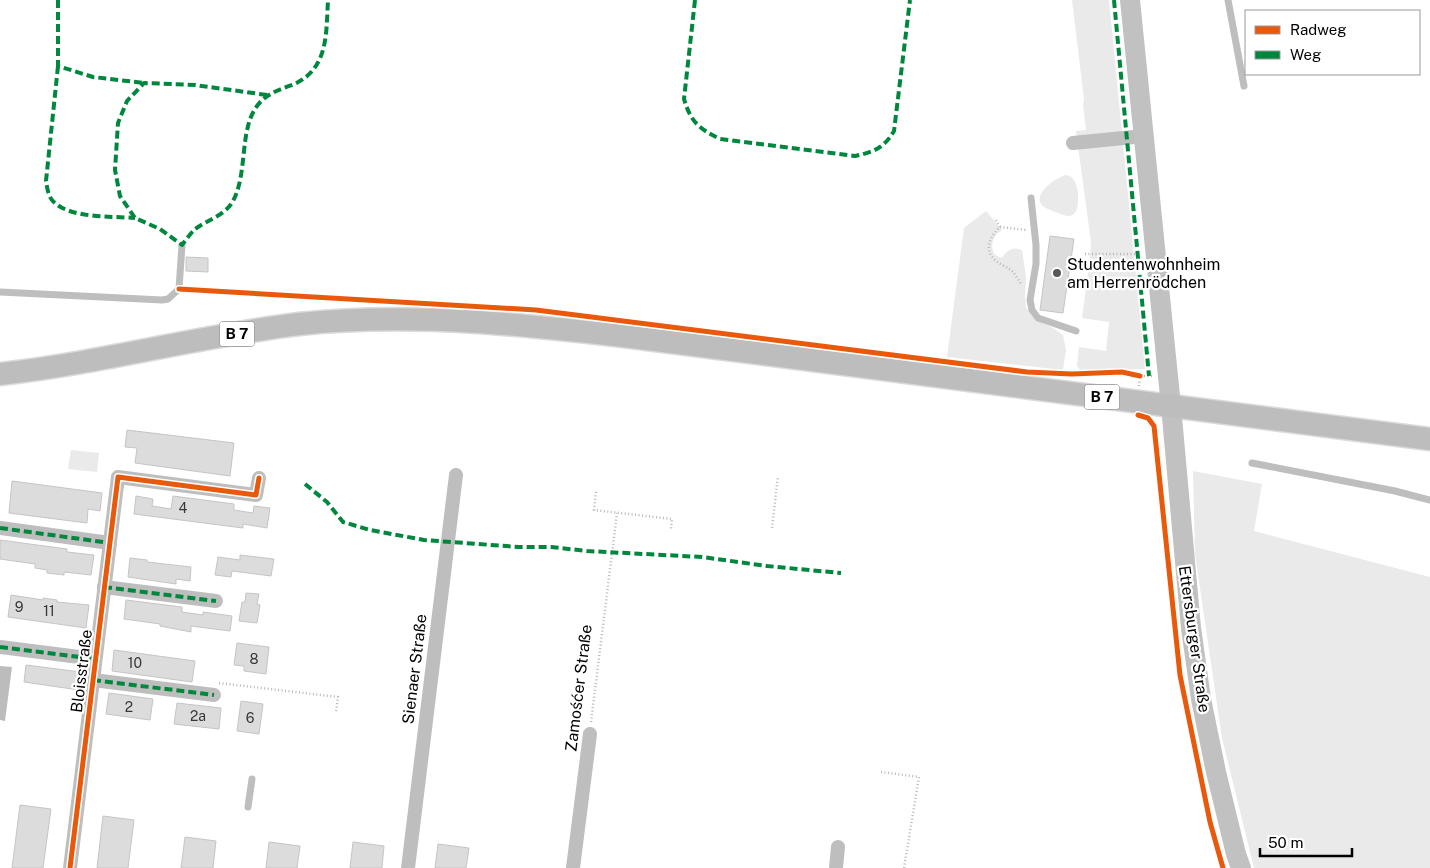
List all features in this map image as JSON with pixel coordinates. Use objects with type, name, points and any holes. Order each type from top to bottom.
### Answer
[{"type":"main road","name":"B 7","points":[[0,374],[92,361],[299,324],[344,320],[432,319],[532,325],[618,335],[1430,439]]},
{"type":"street","name":"Ettersburger Straße","points":[[1130,0],[1191,628],[1197,672],[1216,772],[1241,868]]},
{"type":"street","points":[[1073,142],[1144,136]]},
{"type":"street","name":"Sienaer Straße","points":[[408,868],[456,475]]},
{"type":"street","name":"Bloisstraße","points":[[70,868],[118,478],[256,495],[258,478]]},
{"type":"street","points":[[0,528],[110,543]]},
{"type":"street","points":[[104,587],[216,601]]},
{"type":"street","name":"Bloisstraße","points":[[0,647],[95,659]]},
{"type":"street","name":"Bloisstraße","points":[[92,680],[214,695]]},
{"type":"street","name":"Zamośćer Straße","points":[[573,868],[590,734]]},
{"type":"street","points":[[836,868],[838,847]]},
{"type":"lane","points":[[1228,0],[1244,86]]},
{"type":"lane","points":[[1032,198],[1036,264],[1030,300],[1032,310],[1038,318],[1076,331]]},
{"type":"lane","points":[[0,292],[151,301],[168,298],[179,289],[182,244]]},
{"type":"lane","points":[[1252,463],[1395,491],[1430,500]]},
{"type":"lane","points":[[248,807],[252,779]]},
{"type":"path","points":[[996,220],[1000,227]]},
{"type":"path","points":[[1030,300],[1014,274],[992,256],[989,249],[994,232],[1000,227],[1035,231]]},
{"type":"path","points":[[1084,254],[1137,254]]},
{"type":"path","points":[[1140,376],[1168,376]]},
{"type":"path","points":[[772,528],[778,476]]},
{"type":"path","points":[[596,492],[594,510],[672,519],[671,528]]},
{"type":"path","points":[[214,695],[216,682],[338,697],[336,713]]},
{"type":"path","points":[[881,772],[919,777],[904,868]]},
{"type":"shaded area","points":[[1072,0],[1109,0],[1145,369],[1081,371],[1077,366],[1079,347],[1106,351],[1109,322],[1082,318],[1091,242],[1076,131],[1086,130]]},
{"type":"shaded area","points":[[1066,175],[1075,182],[1078,193],[1078,205],[1074,214],[1070,216],[1048,209],[1042,205],[1040,200],[1044,189],[1049,184]]},
{"type":"shaded area","points":[[986,211],[1002,230],[993,240],[994,254],[1001,258],[1012,249],[1022,250],[1026,277],[1026,307],[1038,321],[1063,335],[1066,350],[1063,370],[947,357],[964,228]]},
{"type":"shaded area","points":[[71,450],[99,453],[97,472],[68,469]]},
{"type":"shaded area","points":[[1193,471],[1262,484],[1254,531],[1430,577],[1430,868],[1254,868],[1222,738],[1195,554]]},
{"type":"shaded area","points":[[0,666],[12,667],[5,721],[0,720]]},
{"type":"building","name":"Studentenwohnheim am Herrenrödchen","points":[[1050,236],[1074,239],[1063,313],[1040,310]]},
{"type":"building","points":[[186,257],[208,258],[208,272],[186,271]]},
{"type":"building","points":[[127,430],[234,443],[230,476],[135,463],[137,448],[125,447]]},
{"type":"building","points":[[12,481],[102,493],[100,511],[88,509],[87,523],[9,513]]},
{"type":"building","points":[[136,496],[153,499],[152,506],[171,509],[173,496],[234,504],[234,510],[253,513],[254,506],[270,508],[267,528],[243,524],[243,528],[134,514]]},
{"type":"building","points":[[0,540],[67,549],[67,552],[94,555],[91,575],[64,572],[64,575],[47,573],[47,570],[35,568],[35,564],[0,559]]},
{"type":"building","points":[[240,555],[274,559],[271,576],[232,571],[231,577],[215,575],[218,557],[240,560]]},
{"type":"building","points":[[130,558],[191,567],[190,581],[176,579],[176,584],[128,577]]},
{"type":"building","points":[[246,593],[259,594],[257,604],[260,605],[257,623],[239,621],[242,602],[245,602]]},
{"type":"building","points":[[11,595],[89,605],[86,628],[8,617]]},
{"type":"building","points":[[126,600],[182,607],[182,612],[203,615],[203,612],[232,616],[230,631],[191,626],[191,632],[160,626],[160,624],[124,619]]},
{"type":"building","points":[[237,643],[269,647],[266,674],[244,671],[244,666],[234,665]]},
{"type":"building","points":[[114,650],[195,661],[192,682],[112,671]]},
{"type":"building","points":[[26,665],[81,672],[79,690],[24,682]]},
{"type":"building","points":[[109,693],[153,699],[150,720],[106,714]]},
{"type":"building","points":[[241,701],[263,704],[259,734],[237,731]]},
{"type":"building","points":[[177,703],[221,708],[219,729],[174,724]]},
{"type":"building","points":[[20,805],[51,809],[43,868],[12,868]]},
{"type":"building","points":[[103,816],[134,820],[128,868],[97,868]]},
{"type":"building","points":[[185,837],[216,841],[213,868],[181,868]]},
{"type":"building","points":[[269,842],[300,846],[297,868],[266,868]]},
{"type":"building","points":[[353,842],[384,846],[382,868],[350,868]]},
{"type":"building","points":[[438,844],[469,848],[466,868],[435,868]]},
{"type":"marked path","points":[[58,0],[58,66],[93,77],[144,83]]},
{"type":"marked path","points":[[267,95],[195,85],[144,83],[127,101],[118,123],[115,170],[120,196],[135,218],[160,229],[182,245],[194,230],[230,206],[238,190],[241,178],[245,139],[251,116],[264,98],[292,85],[313,70],[323,49],[327,25],[328,0]]},
{"type":"marked path","points":[[695,0],[684,99],[689,113],[696,124],[720,139],[855,156],[878,148],[886,142],[894,131],[910,0]]},
{"type":"marked path","points":[[1114,0],[1149,376]]},
{"type":"marked path","points":[[58,66],[46,181],[52,200],[68,211],[79,214],[135,218]]},
{"type":"marked path","points":[[305,484],[327,502],[343,522],[370,530],[424,540],[702,557],[767,566],[841,573]]},
{"type":"marked path","points":[[0,528],[110,543]]},
{"type":"marked path","points":[[104,587],[216,601]]},
{"type":"marked path","points":[[0,647],[95,659]]},
{"type":"marked path","points":[[93,680],[214,695]]},
{"type":"cycle path","points":[[179,289],[536,310],[1027,372],[1072,374],[1122,372],[1140,376]]},
{"type":"cycle path","points":[[1138,415],[1148,418],[1154,426],[1180,675],[1210,822],[1223,868]]},
{"type":"cycle path","points":[[70,868],[118,477],[256,495],[259,478]]},
{"type":"place","name":"Studentenwohnheim am Herrenrödchen","points":[[1057,273]]}]
